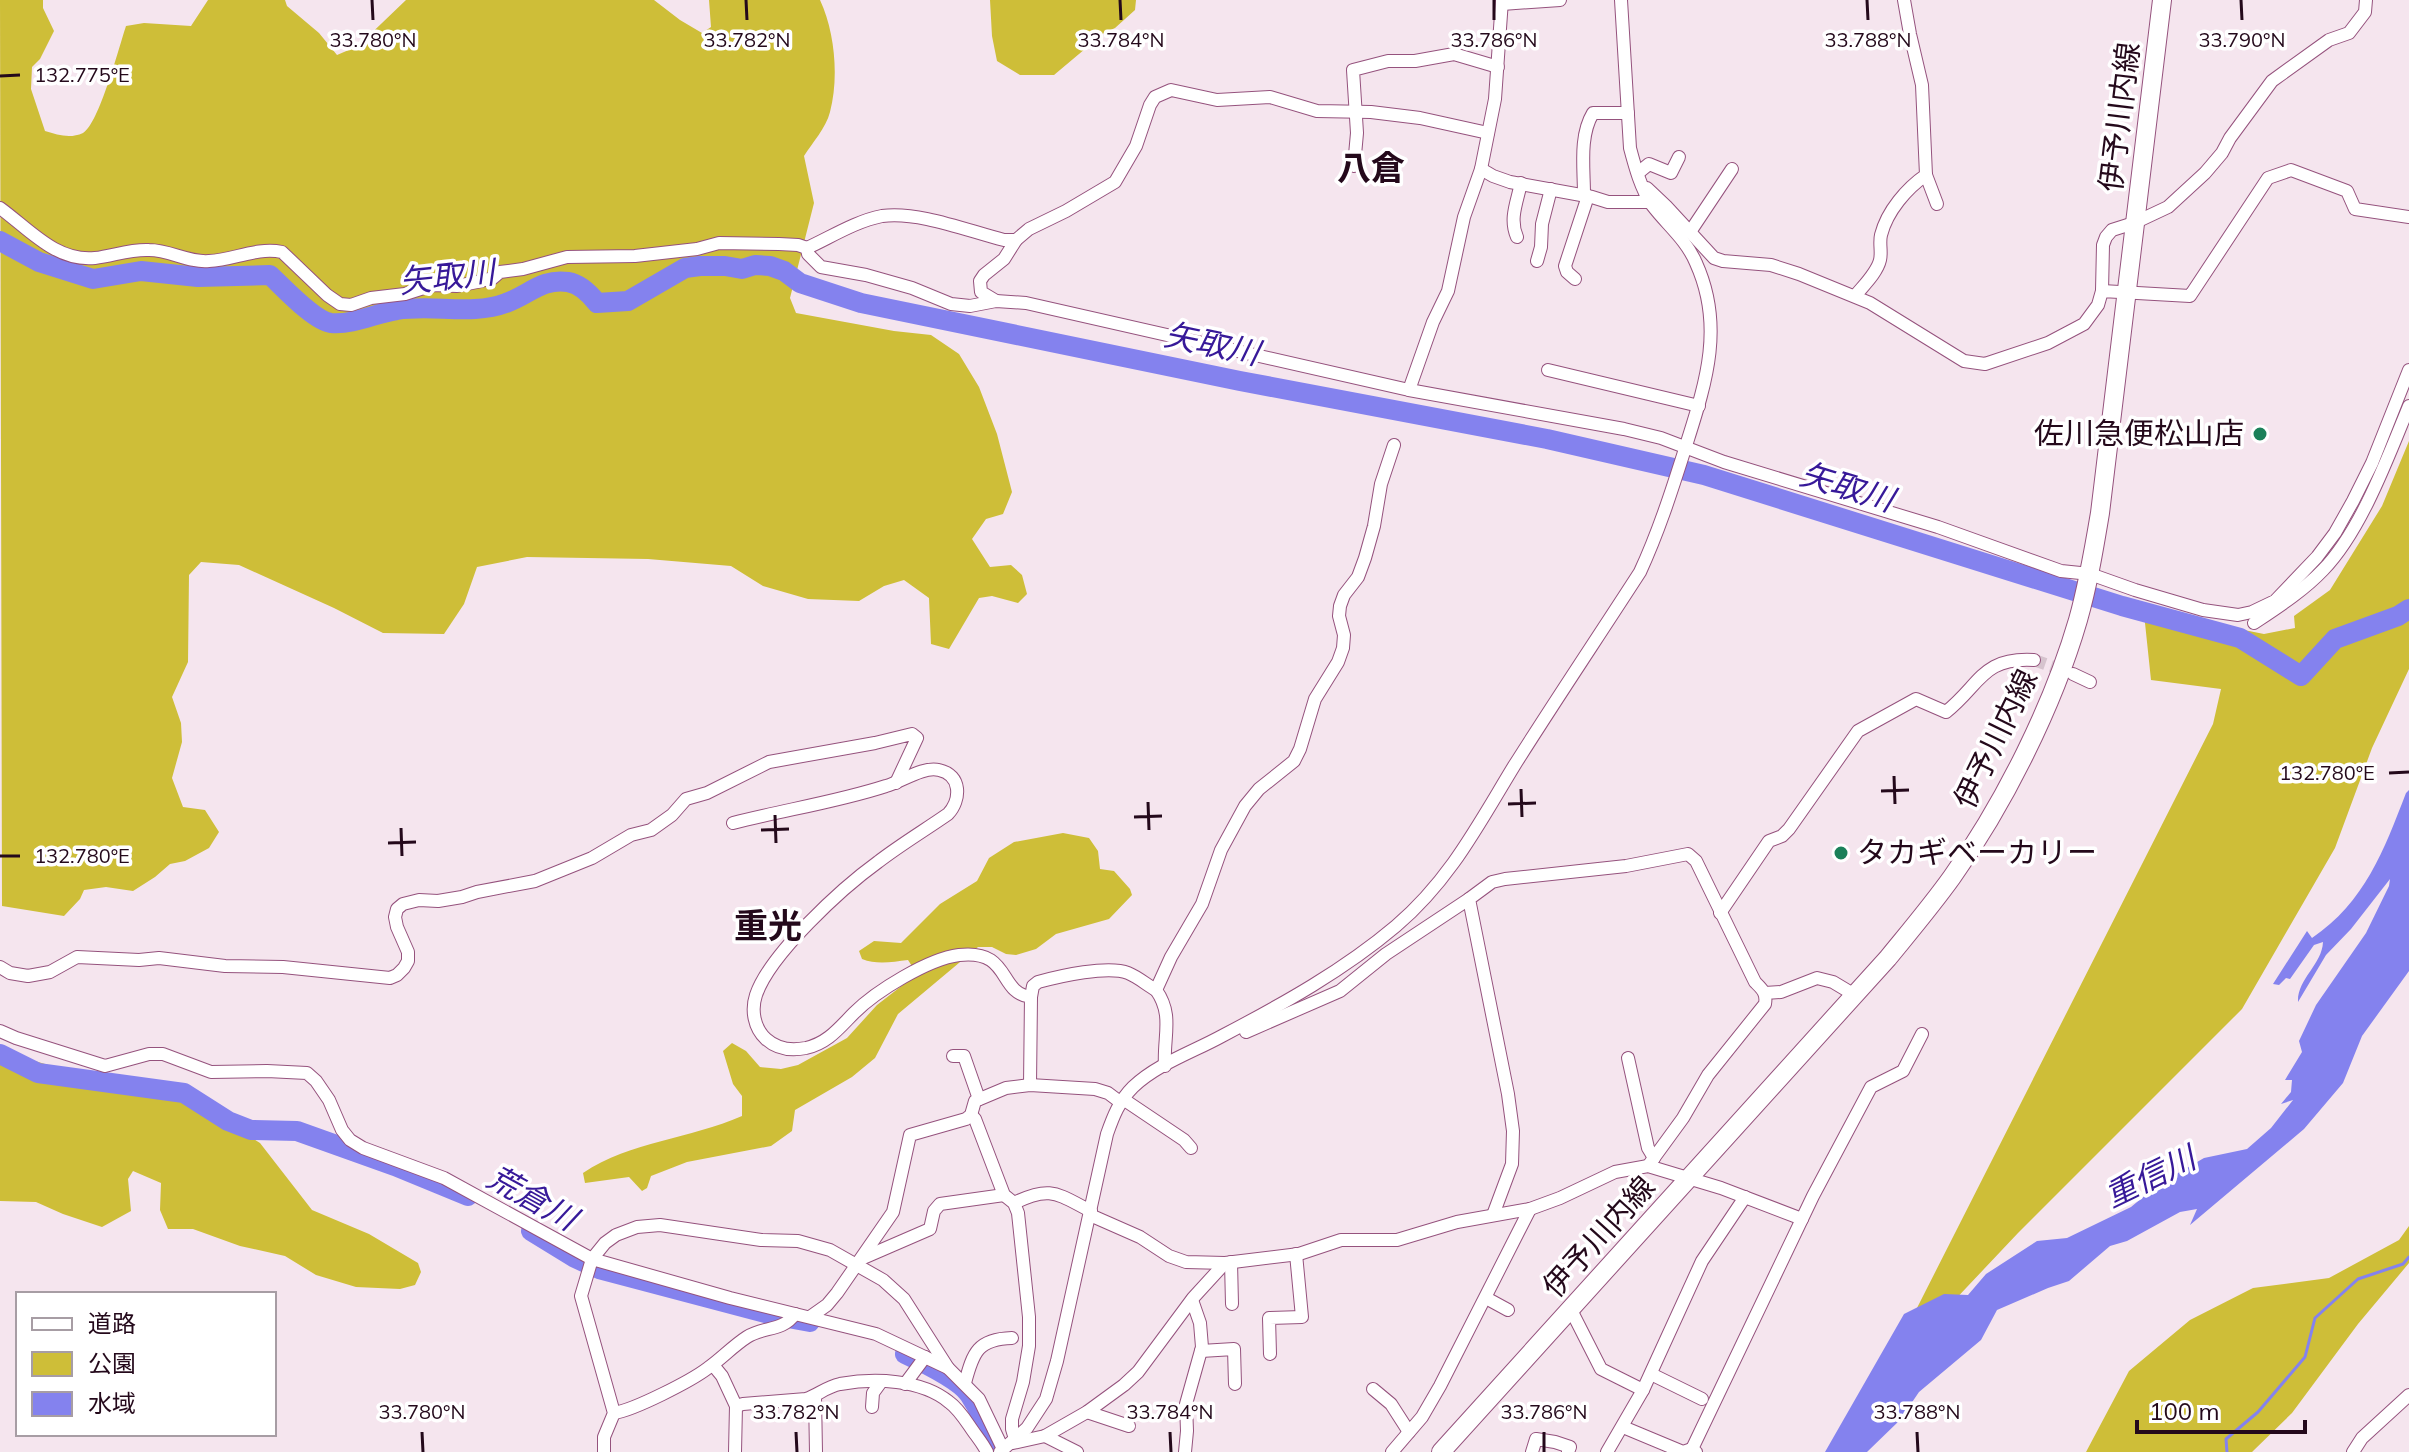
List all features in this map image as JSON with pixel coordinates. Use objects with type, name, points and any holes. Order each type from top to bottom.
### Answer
[{"type":"main road","name":"伊予川内線","points":[[1441,1452],[1888,958],[1953,876],[2011,779],[2066,655],[2089,577],[2100,513],[2162,0]]},
{"type":"street","points":[[1409,390],[1433,322],[1448,291],[1464,217],[1481,169],[1495,99],[1502,2],[1560,0]]},
{"type":"street","points":[[1006,1447],[1027,1428],[1046,1399],[1107,1134],[1122,1101],[1133,1087],[1165,1066],[1263,1015],[1359,955],[1428,897],[1449,871],[1640,572],[1670,496],[1699,406],[1710,352],[1708,312],[1698,266],[1688,247],[1650,202],[1630,148],[1621,0]]},
{"type":"street","points":[[1904,0],[1922,85],[1926,175],[1937,204]]},
{"type":"street","points":[[1640,178],[1714,258],[1771,265],[1855,296],[1964,361],[1985,364],[2048,343],[2084,324],[2098,305],[2102,291],[2103,245],[2112,230],[2168,207],[2222,153],[2272,81],[2329,40],[2349,33],[2365,12],[2366,0]]},
{"type":"street","points":[[1354,166],[1357,133],[1353,70],[1388,61],[1415,61],[1454,54],[1498,67]]},
{"type":"street","points":[[996,301],[981,292],[980,281],[984,275],[1004,259],[1016,240],[1029,229],[1115,182],[1136,146],[1150,105],[1162,93],[1178,90],[1217,100],[1270,97],[1317,111],[1371,112],[1420,118],[1488,133]]},
{"type":"street","points":[[1575,279],[1565,266],[1586,196],[1586,124],[1593,113],[1628,113]]},
{"type":"street","points":[[1640,178],[1649,164],[1671,173],[1679,157]]},
{"type":"street","points":[[1481,169],[1493,176],[1608,202],[1650,202]]},
{"type":"street","points":[[1690,232],[1732,169]]},
{"type":"street","points":[[2102,291],[2190,296],[2268,178],[2291,170],[2347,191],[2355,209],[2409,217]]},
{"type":"street","points":[[1855,296],[1880,260],[1880,238],[1885,225],[1913,184],[1926,175]]},
{"type":"street","points":[[1517,237],[1513,219],[1521,183]]},
{"type":"street","points":[[1537,261],[1551,189]]},
{"type":"street","points":[[0,208],[52,249],[81,259],[147,249],[205,262],[237,254],[282,252],[327,295],[340,304],[351,305],[433,285],[457,286],[477,282],[493,278],[500,272],[567,257],[635,256],[697,249],[719,243],[779,244],[807,248],[867,220],[894,215],[919,218],[1004,240],[1016,240]]},
{"type":"street","points":[[807,248],[808,254],[821,267],[912,288],[951,304],[1026,303],[1409,390],[1624,429],[1938,527],[2061,571],[2203,610],[2238,615],[2275,601],[2335,533],[2372,463],[2409,370]]},
{"type":"street","points":[[1548,370],[1699,406]]},
{"type":"street","points":[[2238,615],[2245,622],[2258,623],[2325,569],[2348,538],[2409,406]]},
{"type":"street","points":[[1156,990],[1202,904],[1221,850],[1245,806],[1259,789],[1294,761],[1315,699],[1338,662],[1344,635],[1340,606],[1344,595],[1358,577],[1365,558],[1381,484],[1394,445]]},
{"type":"street","points":[[1720,913],[1769,841],[1782,836],[1789,829],[1858,731],[1916,699],[1946,712],[1993,666],[2012,659],[2034,660]]},
{"type":"street","points":[[2073,674],[2090,682]]},
{"type":"street","points":[[0,967],[10,973],[28,976],[50,972],[77,957],[123,960],[159,958],[390,978],[397,975],[408,961],[408,952],[395,917],[397,909],[403,904],[462,897],[535,881],[572,867],[631,835],[651,830],[686,799],[707,793],[769,762],[912,734],[917,738],[896,783]]},
{"type":"street","points":[[733,823],[863,793],[925,771],[938,769],[951,776],[958,786],[954,807],[948,814],[877,862],[809,922],[762,982],[753,1009],[756,1026],[777,1047],[805,1048],[823,1041],[839,1030],[855,1011],[904,976],[941,959],[958,955],[980,954],[992,960],[1020,995],[1031,997]]},
{"type":"street","points":[[1218,1038],[1231,1038],[1340,991],[1386,954],[1492,882],[1626,866],[1688,854],[1696,861],[1755,982],[1765,993],[1765,1004],[1708,1075],[1683,1118],[1651,1162]]},
{"type":"street","points":[[1469,899],[1513,1131],[1512,1164],[1493,1215]]},
{"type":"street","points":[[1030,1085],[1033,986],[1038,982],[1104,971],[1119,970],[1129,974],[1156,990],[1165,1003],[1168,1015],[1165,1066]]},
{"type":"street","points":[[1765,993],[1781,992],[1817,978],[1833,982],[1853,994]]},
{"type":"street","points":[[0,1031],[105,1066],[149,1054],[163,1054],[223,1074],[267,1071],[307,1073],[321,1088],[350,1140],[363,1148],[444,1178],[592,1259],[730,1298],[876,1334],[948,1368],[979,1399],[1006,1447]]},
{"type":"street","points":[[1623,1427],[1683,1452],[1694,1451],[1802,1219],[1871,1087],[1903,1071],[1922,1034]]},
{"type":"street","points":[[953,1056],[964,1056],[979,1099]]},
{"type":"street","points":[[1628,1058],[1651,1162]]},
{"type":"street","points":[[810,1317],[827,1305],[893,1212],[910,1135],[966,1119],[979,1099],[1006,1088],[1030,1085],[1095,1089],[1122,1101],[1184,1140],[1191,1148]]},
{"type":"street","points":[[971,1115],[1019,1223],[1029,1317],[1029,1346],[1006,1447]]},
{"type":"street","points":[[861,1261],[930,1229],[934,1211],[940,1204],[1009,1199],[1051,1192],[1140,1237],[1169,1256],[1186,1262],[1228,1263],[1296,1254],[1341,1240],[1397,1240],[1457,1222],[1530,1209],[1615,1172],[1651,1162],[1802,1219]]},
{"type":"street","points":[[1607,1452],[1651,1374],[1702,1261],[1745,1197]]},
{"type":"street","points":[[1392,1452],[1422,1417],[1440,1386],[1530,1209]]},
{"type":"street","points":[[604,1452],[604,1437],[614,1413],[581,1296],[592,1259],[605,1243],[616,1235],[644,1226],[660,1225],[761,1240],[798,1241],[861,1261],[904,1299],[948,1368]]},
{"type":"street","points":[[1270,1354],[1269,1318],[1302,1317],[1296,1254]]},
{"type":"street","points":[[1006,1447],[1045,1436],[1087,1412],[1124,1385],[1138,1372],[1192,1300],[1228,1263]]},
{"type":"street","points":[[1228,1263],[1232,1304]]},
{"type":"street","points":[[1486,1298],[1508,1310]]},
{"type":"street","points":[[1185,1452],[1186,1404],[1201,1351],[1200,1323],[1192,1300]]},
{"type":"street","points":[[1571,1310],[1601,1369],[1643,1390]]},
{"type":"street","points":[[614,1413],[680,1385],[713,1365],[747,1337],[785,1325],[795,1314]]},
{"type":"street","points":[[965,1383],[970,1365],[981,1347],[990,1340],[1012,1338]]},
{"type":"street","points":[[1201,1351],[1234,1349],[1235,1384]]},
{"type":"street","points":[[905,1384],[925,1357]]},
{"type":"street","points":[[713,1365],[722,1376],[736,1406],[735,1452]]},
{"type":"street","points":[[1651,1374],[1702,1399]]},
{"type":"street","points":[[872,1407],[873,1393],[881,1382]]},
{"type":"street","points":[[736,1406],[806,1399],[839,1384],[905,1384],[929,1390],[953,1404],[987,1452]]},
{"type":"street","points":[[1373,1389],[1391,1404],[1409,1432]]},
{"type":"street","points":[[2353,1452],[2362,1438],[2409,1395]]},
{"type":"street","points":[[815,1396],[816,1452]]},
{"type":"street","points":[[1087,1412],[1129,1426]]},
{"type":"street","points":[[1045,1436],[1077,1452]]},
{"type":"street","points":[[1532,1452],[1536,1439],[1570,1447],[1568,1452]]},
{"type":"green space","points":[[0,0],[43,0],[43,8],[54,31],[40,59],[32,67],[31,89],[45,131],[69,136],[83,133],[89,127],[108,84],[126,26],[144,23],[191,26],[208,0],[285,0],[287,6],[319,33],[337,55],[358,46],[406,0],[654,0],[702,33],[711,27],[709,0],[820,0],[832,41],[835,70],[833,99],[822,130],[804,156],[814,203],[790,298],[796,313],[931,335],[959,354],[979,387],[997,434],[1012,492],[1003,514],[986,519],[972,539],[990,567],[1011,565],[1022,575],[1027,594],[1018,603],[992,596],[979,598],[949,649],[931,644],[929,598],[904,580],[884,586],[859,601],[808,599],[763,586],[731,566],[648,559],[527,557],[477,567],[464,604],[444,634],[383,633],[239,565],[201,562],[189,575],[188,662],[172,697],[181,723],[182,742],[172,778],[183,807],[205,810],[219,832],[209,848],[185,861],[170,864],[133,891],[106,887],[84,890],[64,916],[2,906]]},
{"type":"green space","points":[[990,0],[1136,0],[1135,10],[1054,75],[1020,75],[997,61]]},
{"type":"green space","points":[[2409,441],[2409,669],[2372,748],[2335,848],[2242,1009],[2018,1233],[1882,1377],[2213,724],[2221,689],[2151,680],[2143,604],[2204,622],[2264,634],[2295,628],[2294,616],[2330,590],[2382,506]]},
{"type":"green space","points":[[1063,833],[1089,838],[1098,851],[1100,869],[1114,871],[1130,889],[1132,895],[1109,919],[1056,934],[1036,949],[1016,955],[992,947],[978,947],[898,1014],[875,1058],[852,1077],[795,1110],[792,1131],[771,1146],[687,1162],[651,1176],[647,1188],[642,1191],[629,1177],[585,1183],[583,1173],[601,1162],[742,1116],[742,1096],[733,1084],[723,1051],[732,1043],[746,1051],[760,1067],[781,1069],[798,1065],[847,1038],[877,1005],[917,974],[908,960],[873,962],[862,959],[859,951],[874,941],[901,943],[940,904],[977,881],[989,858],[1014,842]]},
{"type":"green space","points":[[28,1059],[103,1081],[164,1092],[217,1116],[260,1143],[312,1210],[369,1234],[418,1263],[421,1272],[415,1285],[400,1289],[356,1287],[316,1275],[285,1256],[240,1246],[193,1229],[168,1229],[160,1210],[161,1183],[133,1171],[128,1179],[131,1211],[102,1227],[36,1202],[0,1201],[0,1064]]},
{"type":"green space","points":[[2409,1226],[2409,1263],[2358,1324],[2292,1413],[2252,1452],[2086,1452],[2129,1371],[2190,1320],[2253,1288],[2329,1278],[2399,1240]]},
{"type":"water","points":[[2409,790],[2409,971],[2362,1036],[2343,1083],[2304,1129],[2190,1225],[2197,1209],[2180,1212],[2127,1241],[2110,1246],[2069,1281],[1997,1310],[1981,1340],[1919,1392],[1900,1420],[1867,1452],[1825,1452],[1904,1314],[1944,1294],[1968,1295],[1986,1274],[2037,1241],[2067,1238],[2131,1207],[2159,1184],[2204,1158],[2247,1149],[2271,1128],[2293,1100],[2281,1104],[2291,1092],[2292,1080],[2285,1080],[2302,1052],[2299,1041],[2316,1005],[2366,933],[2390,879],[2326,955],[2298,1002],[2301,986],[2319,958],[2323,942],[2314,945],[2290,979],[2286,978],[2279,985],[2273,984],[2307,931],[2312,938],[2346,908],[2359,891],[2381,854]]},
{"type":"waterway","name":"矢取川","points":[[0,241],[39,262],[93,279],[141,271],[198,277],[270,275],[308,310],[331,323],[411,309],[493,307],[559,281],[577,285],[597,303],[628,301],[685,268],[770,266],[784,271],[800,283],[861,303],[1240,381],[1547,439],[1704,475],[2122,606],[2240,638],[2301,676],[2335,639],[2409,609]]},
{"type":"waterway","name":"荒倉川","points":[[0,1054],[38,1073],[184,1093],[228,1121],[251,1130],[297,1131],[468,1196]]},
{"type":"waterway","name":"荒倉川","points":[[531,1231],[599,1269],[810,1322]]},
{"type":"waterway","points":[[2227,1452],[2226,1439],[2258,1412],[2305,1357],[2315,1318],[2358,1279],[2403,1264],[2409,1257]]},
{"type":"waterway","name":"荒倉川","points":[[905,1354],[964,1388],[981,1415],[996,1452]]},
{"type":"tunnel","points":[[2034,660],[2065,671]]},
{"type":"place","name":"佐川急便松山店","points":[[2260,434]]},
{"type":"place","name":"タカギベーカリー","points":[[1841,853]]},
{"type":"district","name":"八倉","points":[[1371,168]]},
{"type":"district","name":"重光","points":[[768,926]]},
{"type":"water label","name":"重信川","points":[[2150,1177]]}]
